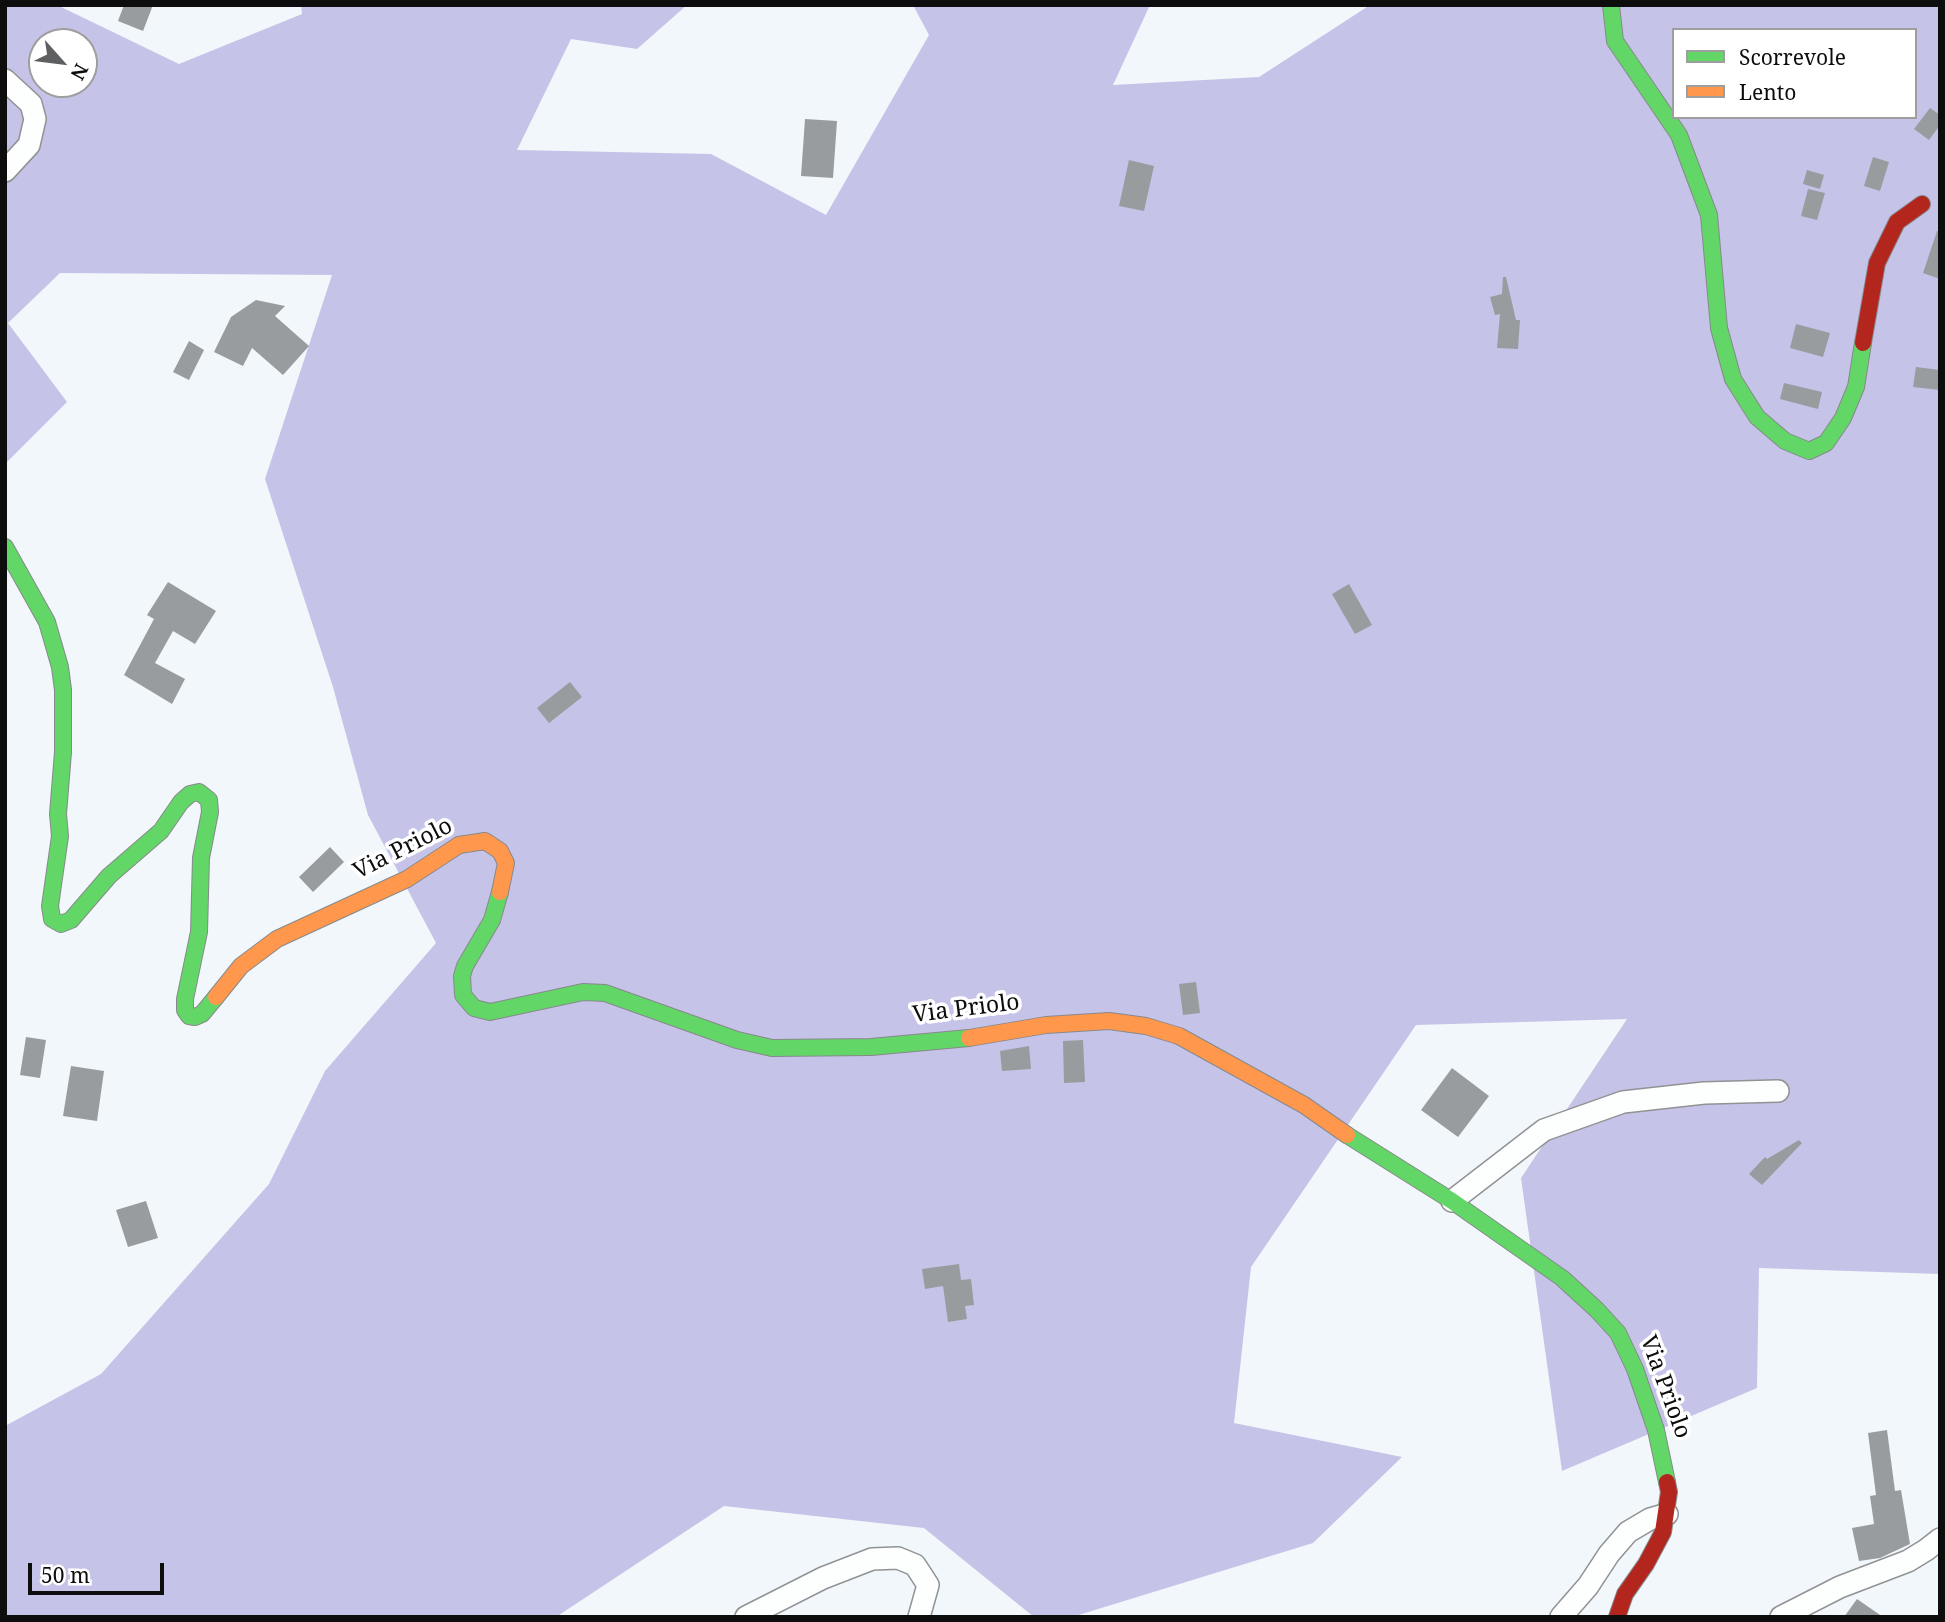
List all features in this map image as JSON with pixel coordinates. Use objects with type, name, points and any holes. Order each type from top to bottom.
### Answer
[{"type":"street","points":[[1611,5],[1615,41],[1679,135],[1709,215],[1719,328],[1733,379],[1757,417],[1785,441],[1809,451],[1826,443],[1843,418],[1856,387],[1877,263],[1897,222],[1922,204]]},
{"type":"street","points":[[5,80],[31,104],[34,118],[29,145],[5,171]]},
{"type":"street","name":"Via Priolo","points":[[5,547],[47,622],[60,667],[64,713],[63,752],[58,814],[60,836],[50,906],[52,919],[61,924],[71,920],[109,876],[162,831],[181,802],[190,794],[199,792],[209,800],[210,812],[201,858],[199,932],[185,999],[185,1010],[189,1016],[202,1014],[241,966],[276,939],[407,879],[459,845],[485,841],[500,852],[506,863],[492,920],[461,976],[463,995],[474,1008],[490,1012],[594,991],[737,1040],[772,1048],[791,1049],[871,1047],[976,1037],[1046,1025],[1109,1021],[1146,1026],[1179,1036],[1253,1075],[1452,1200],[1562,1278],[1618,1333],[1635,1369],[1656,1430],[1669,1492],[1663,1532],[1646,1564],[1625,1594],[1617,1617]]},
{"type":"street","points":[[1452,1200],[1544,1130],[1623,1102],[1704,1093],[1778,1091]]},
{"type":"street","points":[[1561,1617],[1628,1532],[1650,1519],[1667,1514]]},
{"type":"street","points":[[1781,1617],[1840,1587],[1908,1561],[1940,1539]]},
{"type":"street","points":[[746,1617],[823,1578],[872,1559],[898,1558],[915,1566],[928,1585],[919,1617]]},
{"type":"shaded area","points":[[5,5],[57,5],[179,64],[302,14],[301,5],[687,5],[637,49],[571,39],[517,150],[711,154],[826,215],[929,35],[913,5],[1150,5],[1113,85],[1259,77],[1370,5],[1940,5],[1940,1274],[1759,1268],[1757,1388],[1562,1471],[1521,1178],[1627,1019],[1416,1025],[1251,1267],[1234,1423],[1402,1457],[1313,1543],[1072,1617],[1034,1617],[924,1528],[724,1506],[556,1617],[5,1617],[5,1426],[101,1374],[269,1184],[325,1071],[436,943],[368,815],[333,687],[265,479],[332,275],[60,273],[8,323],[67,402],[5,464]]},
{"type":"building","points":[[124,5],[153,5],[143,31],[118,21]]},
{"type":"building","points":[[1930,108],[1940,115],[1940,125],[1929,140],[1914,129]]},
{"type":"building","points":[[805,119],[837,121],[833,178],[801,176]]},
{"type":"building","points":[[1873,157],[1889,162],[1880,191],[1864,186]]},
{"type":"building","points":[[1129,160],[1154,166],[1144,211],[1119,206]]},
{"type":"building","points":[[1807,170],[1824,175],[1820,189],[1803,184]]},
{"type":"building","points":[[1808,189],[1825,193],[1817,220],[1801,216]]},
{"type":"building","points":[[1937,231],[1940,231],[1940,279],[1923,273]]},
{"type":"building","points":[[1503,277],[1506,277],[1516,320],[1520,320],[1518,349],[1497,348],[1500,314],[1495,315],[1490,297],[1502,294]]},
{"type":"building","points":[[256,300],[285,306],[275,316],[309,346],[283,375],[252,348],[243,366],[214,352],[231,317]]},
{"type":"building","points":[[1796,324],[1830,333],[1823,357],[1790,348]]},
{"type":"building","points":[[189,341],[204,350],[189,380],[173,372]]},
{"type":"building","points":[[1916,367],[1940,370],[1940,390],[1913,387]]},
{"type":"building","points":[[1784,383],[1822,392],[1818,409],[1780,399]]},
{"type":"building","points":[[168,582],[216,611],[195,644],[173,631],[155,663],[185,679],[172,704],[124,675],[154,619],[147,615]]},
{"type":"building","points":[[1349,584],[1372,625],[1355,634],[1332,594]]},
{"type":"building","points":[[570,682],[582,697],[549,723],[537,708]]},
{"type":"building","points":[[330,847],[344,862],[313,892],[299,877]]},
{"type":"building","points":[[1196,982],[1200,1013],[1183,1015],[1179,984]]},
{"type":"building","points":[[26,1037],[46,1040],[40,1078],[20,1075]]},
{"type":"building","points":[[1083,1040],[1085,1082],[1064,1083],[1063,1041]]},
{"type":"building","points":[[1029,1046],[1031,1069],[1002,1071],[1000,1051]]},
{"type":"building","points":[[71,1066],[104,1071],[97,1121],[63,1116]]},
{"type":"building","points":[[1452,1068],[1489,1096],[1458,1137],[1421,1110]]},
{"type":"building","points":[[1799,1140],[1802,1143],[1762,1185],[1749,1174],[1765,1157],[1767,1159]]},
{"type":"building","points":[[146,1201],[158,1238],[128,1247],[116,1210]]},
{"type":"building","points":[[959,1264],[961,1280],[971,1279],[974,1305],[965,1306],[967,1319],[948,1322],[943,1286],[925,1289],[922,1269]]},
{"type":"building","points":[[1887,1430],[1895,1491],[1901,1490],[1910,1544],[1880,1558],[1859,1561],[1852,1528],[1874,1524],[1870,1496],[1876,1495],[1868,1433]]},
{"type":"building","points":[[1857,1599],[1883,1617],[1844,1617]]},
{"type":"traffic: fast","points":[[1611,5],[1615,41],[1679,135],[1709,215],[1719,328],[1733,379],[1757,417],[1785,441],[1809,451],[1826,443],[1843,418],[1856,387],[1863,343]]},
{"type":"traffic: fast","points":[[5,547],[47,622],[60,667],[63,690],[63,752],[58,814],[60,836],[50,906],[52,919],[61,924],[71,920],[109,876],[161,831],[181,802],[190,794],[199,792],[209,800],[210,812],[201,858],[199,932],[185,1010],[189,1016],[195,1017],[202,1014],[216,997]]},
{"type":"traffic: fast","points":[[500,892],[492,920],[462,976],[463,995],[474,1008],[490,1012],[583,992],[605,993],[737,1040],[772,1048],[871,1047],[969,1038]]},
{"type":"traffic: fast","points":[[1347,1135],[1452,1201],[1562,1278],[1597,1310],[1618,1333],[1635,1369],[1656,1430],[1667,1482]]},
{"type":"traffic: slow","points":[[216,997],[241,966],[277,939],[407,879],[459,845],[485,841],[500,851],[506,863],[500,892]]},
{"type":"traffic: slow","points":[[969,1038],[1046,1025],[1109,1021],[1146,1026],[1179,1036],[1304,1105],[1347,1135]]},
{"type":"traffic: jam","points":[[1863,343],[1877,263],[1897,222],[1922,204]]},
{"type":"traffic: jam","points":[[1617,1617],[1625,1594],[1646,1564],[1663,1532],[1669,1492],[1667,1482]]}]
